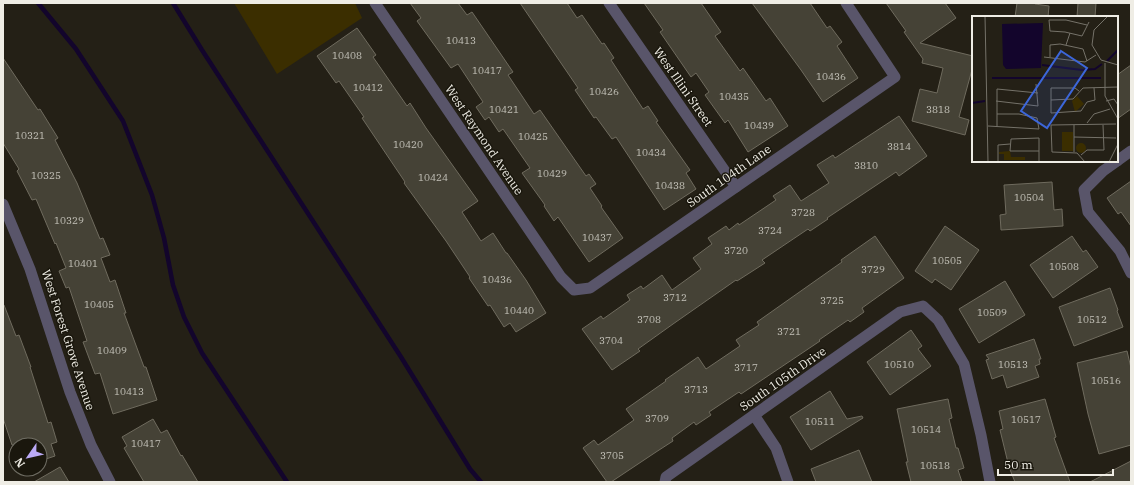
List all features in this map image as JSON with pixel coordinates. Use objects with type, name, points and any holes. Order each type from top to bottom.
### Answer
[{"type":"street","name":"West Raymond Avenue","points":[[375,3],[561,278],[574,290]]},
{"type":"street","name":"West Illini Street","points":[[609,3],[736,186]]},
{"type":"street","name":"South 104th Lane","points":[[574,290],[590,288],[895,77],[846,3]]},
{"type":"street","points":[[1118,160],[1131,151]]},
{"type":"street","points":[[1116,162],[1103,171],[1084,190],[1088,212],[1120,251],[1131,273]]},
{"type":"street","name":"West Forest Grove Avenue","points":[[3,204],[30,269],[73,399],[91,445],[110,482]]},
{"type":"street","name":"South 105th Drive","points":[[665,482],[666,477],[900,312],[923,306],[938,320],[964,364],[981,435],[990,482]]},
{"type":"street","points":[[754,415],[776,448],[788,482]]},
{"type":"shaded area","points":[[234,3],[355,3],[362,18],[277,74]]},
{"type":"building","points":[[410,3],[458,3],[467,15],[472,12],[513,72],[508,75],[534,114],[540,110],[586,176],[589,174],[596,184],[590,188],[602,206],[601,207],[623,238],[589,262],[558,217],[554,221],[544,206],[545,205],[522,173],[530,168],[503,129],[499,132],[489,117],[485,120],[476,107],[483,102],[458,64],[451,68],[417,21],[421,18]]},
{"type":"building","points":[[520,3],[567,3],[577,18],[582,15],[602,44],[604,43],[614,58],[611,60],[643,109],[648,106],[658,121],[656,122],[690,170],[686,173],[696,189],[664,210],[616,137],[612,139],[596,117],[594,118],[575,90],[578,88]]},
{"type":"building","points":[[644,3],[701,3],[721,32],[715,36],[740,71],[743,68],[766,101],[770,98],[788,126],[748,152],[728,120],[725,123],[705,95],[709,92],[696,73],[691,77],[660,32],[663,30]]},
{"type":"building","points":[[752,3],[810,3],[827,28],[830,26],[842,42],[837,46],[858,78],[823,102]]},
{"type":"building","points":[[886,3],[945,3],[956,18],[920,43],[972,56],[972,70],[959,117],[969,120],[965,135],[912,121],[920,89],[937,93],[943,68],[922,63],[923,59],[904,32],[906,31]]},
{"type":"building","points":[[1017,3],[1035,3],[1049,6],[1048,16],[1015,16]]},
{"type":"building","points":[[1078,3],[1096,3],[1095,16],[1077,16]]},
{"type":"building","points":[[357,28],[376,55],[373,57],[407,106],[410,103],[478,201],[462,212],[481,241],[493,233],[526,280],[546,313],[516,332],[510,323],[504,327],[490,305],[488,306],[446,241],[404,183],[405,182],[362,118],[364,117],[339,81],[336,83],[317,56]]},
{"type":"building","points":[[3,58],[38,110],[40,109],[58,138],[55,140],[77,183],[100,239],[103,238],[110,255],[101,258],[110,282],[115,280],[126,313],[124,313],[144,367],[146,367],[157,400],[113,414],[100,373],[95,374],[83,342],[87,341],[69,287],[66,288],[59,271],[66,268],[56,243],[55,244],[36,199],[32,200],[17,171],[19,169],[3,143]]},
{"type":"building","points":[[1131,65],[1131,109],[1118,118],[1118,74]]},
{"type":"building","points":[[899,116],[927,156],[899,176],[896,172],[810,231],[808,229],[762,260],[765,263],[737,281],[736,280],[673,324],[638,349],[640,351],[612,370],[582,329],[601,316],[603,319],[630,300],[627,295],[641,286],[643,289],[662,275],[672,290],[701,269],[693,258],[712,244],[708,238],[726,226],[729,230],[738,223],[739,225],[776,200],[773,196],[790,185],[801,201],[829,183],[817,165],[833,155],[835,158]]},
{"type":"building","points":[[1131,181],[1131,226],[1121,212],[1118,214],[1107,198]]},
{"type":"building","points":[[1052,182],[1054,210],[1062,209],[1063,226],[1001,230],[1000,215],[1006,214],[1004,185]]},
{"type":"building","points":[[945,226],[979,250],[951,290],[935,279],[932,283],[915,271]]},
{"type":"building","points":[[875,236],[904,278],[862,308],[864,312],[850,322],[848,320],[819,340],[820,341],[741,394],[739,392],[709,412],[711,415],[696,425],[694,422],[672,438],[673,441],[611,482],[607,482],[583,448],[594,440],[598,445],[634,420],[626,409],[698,357],[706,369],[740,346],[736,340],[759,325],[757,322],[842,262],[841,260]]},
{"type":"building","points":[[1072,236],[1083,252],[1086,250],[1098,267],[1053,298],[1030,265]]},
{"type":"building","points":[[1005,281],[1025,315],[979,343],[959,309]]},
{"type":"building","points":[[1110,288],[1123,327],[1074,346],[1059,307]]},
{"type":"building","points":[[4,305],[16,336],[19,335],[31,367],[48,423],[51,422],[57,442],[51,444],[55,456],[48,458],[48,437],[9,437],[3,418]]},
{"type":"building","points":[[911,330],[922,346],[918,349],[931,366],[890,395],[867,362]]},
{"type":"building","points":[[1034,339],[1041,359],[1039,359],[1040,364],[1035,366],[1039,377],[1007,388],[1003,375],[992,379],[986,360],[989,359],[986,355]]},
{"type":"building","points":[[1127,351],[1131,368],[1131,445],[1099,454],[1088,414],[1077,363]]},
{"type":"building","points":[[830,391],[847,419],[862,416],[863,418],[811,450],[790,417]]},
{"type":"building","points":[[948,399],[952,418],[949,419],[956,448],[958,448],[964,468],[958,470],[962,482],[911,482],[897,409]]},
{"type":"building","points":[[1045,399],[1056,437],[1054,438],[1070,482],[1015,482],[1009,467],[1000,430],[1003,429],[999,411]]},
{"type":"building","points":[[153,419],[161,433],[167,430],[181,456],[182,455],[198,482],[144,482],[124,448],[127,446],[122,437]]},
{"type":"building","points":[[859,450],[872,482],[816,482],[811,469]]},
{"type":"building","points":[[1131,461],[1131,482],[1090,482]]},
{"type":"building","points":[[60,467],[69,482],[34,482],[43,477],[48,477],[48,474]]},
{"type":"waterway","points":[[38,3],[76,49],[123,121],[152,195],[164,238],[173,285],[184,317],[202,353],[287,482]]},
{"type":"waterway","points":[[173,3],[401,357],[470,469],[481,482]]}]
